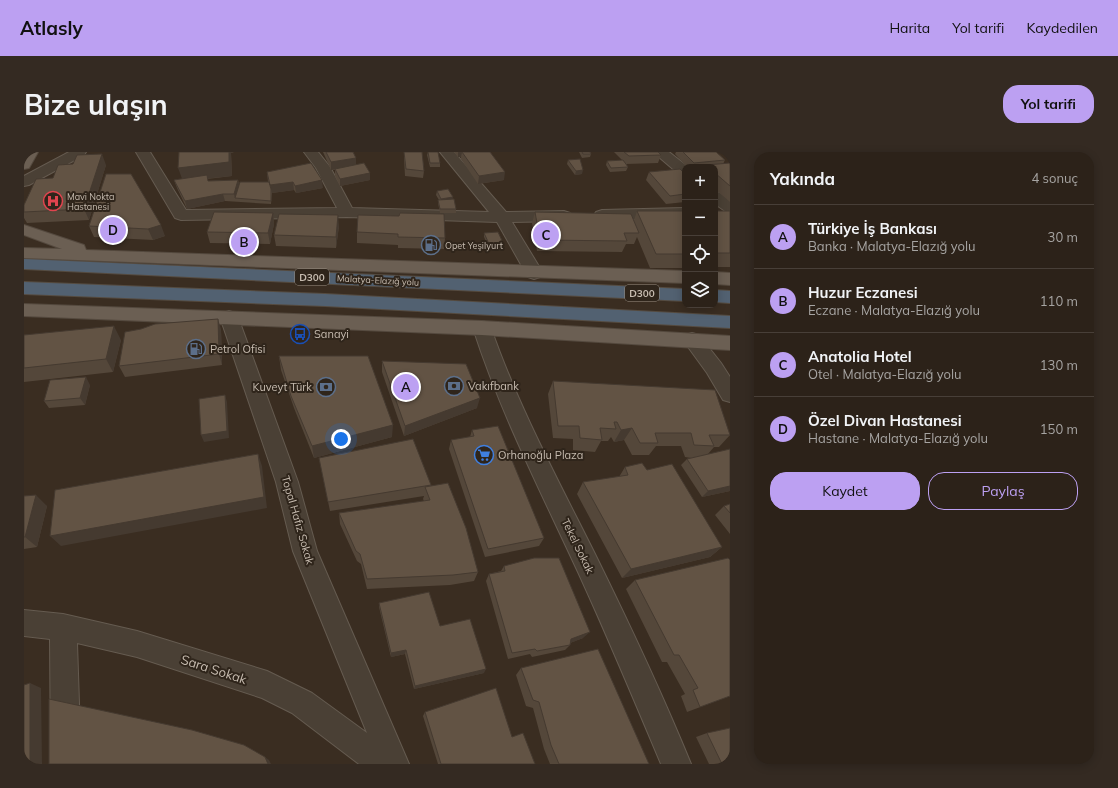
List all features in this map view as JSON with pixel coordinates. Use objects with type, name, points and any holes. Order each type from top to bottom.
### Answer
[{"type":"highway","name":"Malatya-Elazığ yolu","points":[[24,264],[682,295]]},
{"type":"highway","name":"D300","points":[[24,288],[526,310],[730,322]]},
{"type":"highway","points":[[718,296],[730,297]]},
{"type":"main road","points":[[24,165],[31,152]]},
{"type":"main road","points":[[24,230],[98,256]]},
{"type":"main road","points":[[24,253],[682,278]]},
{"type":"main road","points":[[539,273],[599,291]]},
{"type":"main road","points":[[718,278],[730,279]]},
{"type":"main road","points":[[24,310],[482,328],[730,343]]},
{"type":"street","points":[[24,182],[78,152]]},
{"type":"street","points":[[143,152],[181,215],[346,212],[502,217],[682,213]]},
{"type":"street","points":[[311,152],[323,167],[346,212]]},
{"type":"street","points":[[447,152],[502,217],[539,273]]},
{"type":"street","points":[[660,152],[682,170]]},
{"type":"street","points":[[718,198],[730,208]]},
{"type":"street","points":[[718,213],[730,212]]},
{"type":"street","name":"Topal Hafız Sokak","points":[[229,317],[287,482],[305,551],[394,764]]},
{"type":"street","name":"Tekel Sokak","points":[[482,328],[494,364],[540,467],[604,602],[676,764]]},
{"type":"street","points":[[692,340],[714,368],[730,394]]},
{"type":"street","name":"Sara Sokak","points":[[24,623],[63,627],[137,644],[267,685],[302,703],[384,764]]},
{"type":"street","points":[[63,627],[66,764]]},
{"type":"building","points":[[179,152],[229,152],[229,162],[178,168]]},
{"type":"building","points":[[326,152],[353,152],[356,158],[331,162]]},
{"type":"building","points":[[404,152],[422,152],[424,171],[406,169]]},
{"type":"building","points":[[428,152],[438,152],[440,163],[430,163]]},
{"type":"building","points":[[462,152],[490,152],[505,172],[479,176]]},
{"type":"building","points":[[582,152],[590,152],[591,154],[583,154]]},
{"type":"building","points":[[624,152],[658,152],[661,155],[629,156]]},
{"type":"building","points":[[683,152],[716,152],[725,160],[694,163]]},
{"type":"building","points":[[102,154],[84,209],[24,212],[24,205],[36,179],[53,178],[58,165],[73,164],[77,155]]},
{"type":"building","points":[[580,159],[583,170],[576,171],[568,160]]},
{"type":"building","points":[[623,160],[628,167],[611,168],[607,161]]},
{"type":"building","points":[[311,163],[322,180],[295,186],[293,182],[270,185],[267,172]]},
{"type":"building","points":[[364,163],[370,173],[340,179],[335,169]]},
{"type":"building","points":[[730,163],[730,186],[718,176],[718,164]]},
{"type":"building","points":[[680,169],[682,171],[682,194],[670,196],[649,172]]},
{"type":"building","points":[[106,174],[131,174],[161,225],[148,229],[89,226]]},
{"type":"building","points":[[207,175],[208,181],[238,180],[234,194],[223,194],[185,201],[174,180]]},
{"type":"building","points":[[240,182],[269,182],[271,189],[271,201],[235,198]]},
{"type":"building","points":[[448,189],[453,197],[441,199],[437,191]]},
{"type":"building","points":[[454,199],[456,209],[440,209],[438,200]]},
{"type":"building","points":[[637,211],[682,211],[682,254],[656,254]]},
{"type":"building","points":[[718,211],[730,211],[730,253],[718,253]]},
{"type":"building","points":[[214,212],[273,213],[268,233],[207,232]]},
{"type":"building","points":[[535,212],[631,214],[639,233],[624,233],[627,241],[540,240]]},
{"type":"building","points":[[400,213],[444,214],[445,238],[398,237],[398,234],[357,232],[358,215],[399,216]]},
{"type":"building","points":[[279,214],[338,215],[336,237],[274,235]]},
{"type":"building","points":[[498,232],[504,245],[490,246],[484,233]]},
{"type":"building","points":[[218,319],[219,354],[119,366],[125,332],[141,329],[155,324]]},
{"type":"building","points":[[114,326],[106,359],[24,368],[24,335]]},
{"type":"building","points":[[279,356],[368,356],[393,425],[312,446],[291,396]]},
{"type":"building","points":[[382,361],[466,364],[480,398],[405,426]]},
{"type":"building","points":[[86,377],[80,398],[44,401],[50,380]]},
{"type":"building","points":[[553,381],[715,390],[730,435],[709,435],[714,446],[694,445],[691,433],[655,433],[658,443],[640,443],[632,428],[621,430],[617,422],[614,422],[616,429],[600,428],[602,440],[580,438],[579,426],[558,426]]},
{"type":"building","points":[[225,395],[227,431],[201,435],[199,399]]},
{"type":"building","points":[[498,426],[544,538],[488,549],[451,440],[474,436],[472,430]]},
{"type":"building","points":[[413,439],[431,485],[328,502],[319,458]]},
{"type":"building","points":[[730,449],[730,486],[708,491],[687,459]]},
{"type":"building","points":[[258,454],[264,497],[50,536],[55,490]]},
{"type":"building","points":[[642,463],[647,470],[672,464],[722,547],[631,569],[583,482],[628,475],[625,467]]},
{"type":"building","points":[[448,483],[466,528],[478,572],[453,575],[367,579],[360,554],[356,551],[339,513],[430,500],[425,487]]},
{"type":"building","points":[[36,495],[25,537],[24,537],[24,496]]},
{"type":"building","points":[[730,504],[730,513],[724,506]]},
{"type":"building","points":[[534,558],[559,558],[590,632],[571,639],[570,645],[537,651],[535,649],[512,653],[489,574],[505,571],[504,566]]},
{"type":"building","points":[[728,558],[730,560],[730,696],[700,707],[693,690],[698,688],[679,655],[674,655],[635,580]]},
{"type":"building","points":[[429,592],[440,626],[470,619],[486,669],[415,686],[406,650],[391,653],[379,603]]},
{"type":"building","points":[[598,649],[649,764],[559,764],[551,745],[539,702],[533,700],[521,668]]},
{"type":"building","points":[[30,683],[30,764],[24,764],[24,685]]},
{"type":"building","points":[[496,688],[512,737],[523,733],[535,764],[441,764],[425,712]]},
{"type":"building","points":[[49,699],[192,730],[244,745],[265,757],[268,764],[49,764]]},
{"type":"building","points":[[730,728],[730,764],[722,764],[707,733]]},
{"type":"place","name":"Mavi Nokta Hastanesi","points":[[53,201]]},
{"type":"place","name":"Özel Divan Hastanesi","points":[[113,230]]},
{"type":"place","name":"Anatolia Hotel","points":[[546,235]]},
{"type":"place","name":"Huzur Eczanesi","points":[[244,242]]},
{"type":"place","name":"Opet Yeşilyurt","points":[[431,245]]},
{"type":"place","name":"Sanayi","points":[[300,334]]},
{"type":"place","name":"Petrol Ofisi","points":[[196,349]]},
{"type":"place","name":"Vakıfbank","points":[[454,386]]},
{"type":"place","name":"Kuveyt Türk","points":[[326,387]]},
{"type":"place","name":"Türkiye İş Bankası","points":[[406,387]]},
{"type":"place","name":"Orhanoğlu Plaza","points":[[484,455]]}]
